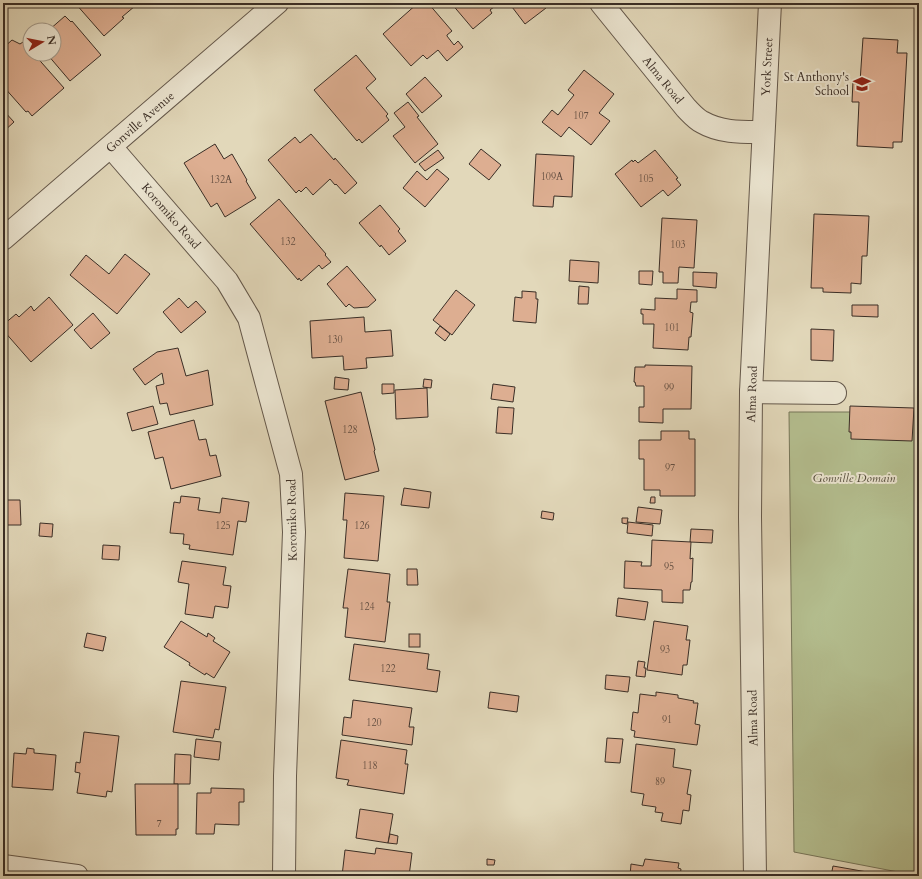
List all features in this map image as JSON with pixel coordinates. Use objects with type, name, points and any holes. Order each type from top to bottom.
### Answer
[{"type":"street","name":"Gonville Avenue","points":[[3,239],[276,3]]},
{"type":"street","name":"Alma Road","points":[[601,3],[686,108],[702,122],[718,129],[733,132],[763,132],[751,392],[750,517],[755,876]]},
{"type":"street","name":"York Street","points":[[763,132],[770,3]]},
{"type":"street","name":"Koromiko Road","points":[[111,147],[227,281],[249,318],[291,474],[294,532],[285,776],[284,876]]},
{"type":"street","points":[[751,392],[835,394]]},
{"type":"street","points":[[3,866],[77,876]]},
{"type":"green space","name":"Gonville Domain","points":[[789,412],[919,412],[919,876],[794,852]]},
{"type":"building","points":[[75,3],[132,3],[135,6],[104,36]]},
{"type":"building","points":[[418,3],[428,3],[452,31],[447,36],[454,45],[458,41],[463,47],[447,61],[438,50],[427,59],[423,55],[411,66],[383,34]]},
{"type":"building","points":[[451,3],[499,3],[490,10],[492,13],[473,29]]},
{"type":"building","points":[[509,3],[542,3],[546,8],[525,24]]},
{"type":"building","points":[[65,16],[71,22],[72,21],[101,55],[70,81],[54,62],[62,62],[62,22],[58,22]]},
{"type":"building","points":[[863,38],[898,40],[897,53],[907,53],[902,142],[893,142],[893,148],[857,146],[859,102],[852,102],[853,81],[860,82]]},
{"type":"building","points":[[12,40],[20,44],[22,43],[22,62],[41,62],[64,88],[32,116],[28,111],[26,112],[3,86],[3,48]]},
{"type":"building","points":[[356,55],[376,79],[366,88],[388,114],[386,116],[389,120],[362,143],[359,139],[357,141],[314,90]]},
{"type":"building","points":[[584,70],[614,94],[599,113],[610,121],[591,145],[569,127],[561,137],[542,122],[552,110],[558,115],[574,95],[568,90]]},
{"type":"building","points":[[425,77],[442,96],[422,113],[406,94]]},
{"type":"building","points":[[408,102],[419,116],[417,117],[438,144],[415,163],[393,136],[405,127],[394,113]]},
{"type":"building","points":[[3,110],[14,122],[3,132]]},
{"type":"building","points":[[311,134],[357,183],[345,194],[330,179],[313,195],[306,187],[301,192],[299,190],[296,193],[268,160],[295,137],[300,143]]},
{"type":"building","points":[[215,144],[224,159],[232,154],[256,198],[225,217],[217,203],[211,207],[184,163]]},
{"type":"building","points":[[481,149],[501,165],[489,180],[469,164]]},
{"type":"building","points":[[438,150],[444,158],[425,171],[419,164]]},
{"type":"building","points":[[655,150],[678,178],[676,179],[681,185],[668,196],[663,190],[641,207],[615,174],[632,160],[633,162],[635,160],[638,163]]},
{"type":"building","points":[[536,154],[574,156],[572,197],[554,196],[553,207],[533,206]]},
{"type":"building","points":[[437,169],[449,179],[425,207],[403,188],[417,171],[427,180]]},
{"type":"building","points":[[279,199],[326,254],[325,255],[331,262],[322,269],[319,265],[301,281],[299,278],[298,280],[250,224]]},
{"type":"building","points":[[380,205],[400,229],[398,231],[406,241],[389,255],[359,223]]},
{"type":"building","points":[[814,214],[869,216],[867,256],[862,256],[861,284],[851,283],[851,293],[823,292],[823,288],[811,288]]},
{"type":"building","points":[[662,218],[697,220],[694,268],[679,267],[678,283],[663,283],[663,272],[659,272]]},
{"type":"building","points":[[125,254],[150,274],[117,314],[70,275],[86,255],[109,274]]},
{"type":"building","points":[[570,260],[599,262],[598,283],[569,281]]},
{"type":"building","points":[[347,266],[376,300],[368,307],[354,308],[349,304],[346,307],[327,284]]},
{"type":"building","points":[[639,271],[653,271],[652,285],[639,284]]},
{"type":"building","points":[[693,272],[717,273],[716,288],[693,286]]},
{"type":"building","points":[[579,286],[589,287],[588,304],[578,304]]},
{"type":"building","points":[[677,289],[697,290],[697,302],[691,302],[690,312],[693,313],[691,337],[689,337],[688,350],[653,348],[654,324],[643,324],[643,314],[641,314],[641,309],[655,310],[655,298],[677,299]]},
{"type":"building","points":[[456,290],[475,305],[452,335],[433,320]]},
{"type":"building","points":[[522,291],[536,292],[536,299],[538,299],[536,323],[513,321],[515,297],[522,298]]},
{"type":"building","points":[[49,297],[73,325],[31,362],[3,330],[3,325],[16,314],[19,317],[31,306],[34,311]]},
{"type":"building","points":[[179,298],[188,308],[196,301],[206,312],[181,333],[163,312]]},
{"type":"building","points":[[852,305],[878,305],[878,317],[852,316]]},
{"type":"building","points":[[93,313],[110,333],[91,349],[74,330]]},
{"type":"building","points":[[364,317],[365,332],[391,330],[393,356],[366,358],[367,368],[344,370],[343,356],[312,358],[310,321]]},
{"type":"building","points":[[440,326],[450,334],[445,341],[435,333]]},
{"type":"building","points":[[811,329],[834,330],[833,361],[811,360]]},
{"type":"building","points":[[178,348],[186,376],[208,370],[213,405],[170,415],[167,403],[160,404],[156,386],[164,384],[162,373],[145,385],[133,369],[157,352]]},
{"type":"building","points":[[645,365],[692,366],[691,409],[663,409],[663,423],[639,422],[639,407],[644,407],[644,386],[636,386],[634,382],[635,367],[645,367]]},
{"type":"building","points":[[335,377],[349,379],[348,390],[334,389]]},
{"type":"building","points":[[424,379],[432,380],[431,388],[423,387]]},
{"type":"building","points":[[382,384],[394,384],[394,393],[382,394]]},
{"type":"building","points":[[493,384],[515,387],[513,402],[491,399]]},
{"type":"building","points":[[427,388],[428,417],[396,419],[395,390]]},
{"type":"building","points":[[361,392],[379,471],[345,480],[325,401]]},
{"type":"building","points":[[153,406],[158,424],[132,431],[127,413]]},
{"type":"building","points":[[850,406],[914,408],[912,441],[851,439],[851,432],[849,432]]},
{"type":"building","points":[[498,407],[514,408],[512,434],[496,433]]},
{"type":"building","points":[[194,420],[199,440],[206,439],[210,456],[216,455],[221,476],[171,489],[163,457],[155,459],[148,432]]},
{"type":"building","points":[[661,431],[689,431],[689,439],[695,439],[695,496],[660,496],[660,490],[644,490],[644,459],[639,459],[639,440],[661,440]]},
{"type":"building","points":[[404,488],[431,492],[429,508],[401,505]]},
{"type":"building","points":[[345,493],[384,496],[378,561],[344,558],[347,520],[343,520]]},
{"type":"building","points":[[181,496],[200,498],[198,510],[220,513],[222,498],[249,502],[246,522],[238,521],[233,555],[189,549],[190,545],[183,544],[184,534],[170,533],[174,502],[180,503]]},
{"type":"building","points":[[651,497],[655,497],[655,503],[650,503]]},
{"type":"building","points":[[3,500],[20,500],[21,525],[3,525]]},
{"type":"building","points":[[638,507],[662,510],[660,524],[636,522]]},
{"type":"building","points":[[542,511],[554,513],[553,520],[541,518]]},
{"type":"building","points":[[622,518],[628,518],[627,524],[622,523]]},
{"type":"building","points":[[628,522],[653,525],[652,536],[627,533]]},
{"type":"building","points":[[40,523],[53,524],[52,537],[39,536]]},
{"type":"building","points":[[691,529],[713,530],[712,543],[690,542]]},
{"type":"building","points":[[652,540],[691,542],[690,559],[693,558],[692,582],[690,590],[683,590],[683,603],[662,602],[662,590],[624,588],[625,561],[642,562],[641,566],[651,566]]},
{"type":"building","points":[[103,545],[120,546],[119,560],[102,559]]},
{"type":"building","points":[[182,561],[226,567],[223,585],[231,586],[228,608],[215,606],[213,618],[185,614],[189,584],[178,582]]},
{"type":"building","points":[[348,569],[390,574],[387,602],[390,602],[385,642],[345,637],[348,608],[343,608]]},
{"type":"building","points":[[407,569],[417,569],[418,585],[407,585]]},
{"type":"building","points":[[618,598],[648,602],[645,620],[616,616]]},
{"type":"building","points":[[181,621],[207,637],[208,633],[215,638],[213,641],[230,652],[214,678],[206,673],[205,675],[189,665],[190,663],[164,647]]},
{"type":"building","points":[[654,621],[688,626],[686,640],[690,640],[687,665],[683,665],[682,675],[647,670]]},
{"type":"building","points":[[87,633],[106,637],[103,651],[84,647]]},
{"type":"building","points":[[409,634],[420,634],[420,647],[409,647]]},
{"type":"building","points":[[354,644],[429,654],[427,669],[440,671],[437,692],[349,680]]},
{"type":"building","points":[[638,661],[645,662],[645,677],[636,676]]},
{"type":"building","points":[[606,675],[630,677],[628,692],[605,689]]},
{"type":"building","points":[[181,681],[226,687],[219,730],[215,729],[213,738],[173,732]]},
{"type":"building","points":[[490,692],[519,696],[517,712],[488,708]]},
{"type":"building","points":[[656,692],[678,695],[678,698],[694,701],[693,703],[698,703],[695,724],[700,725],[697,745],[634,737],[635,731],[631,730],[633,712],[638,713],[640,694],[656,696]]},
{"type":"building","points":[[353,700],[412,708],[409,727],[414,727],[412,745],[342,735],[344,717],[351,718]]},
{"type":"building","points":[[84,732],[119,736],[112,792],[107,791],[106,797],[77,793],[80,773],[75,772],[76,762],[80,763]]},
{"type":"building","points":[[607,738],[623,739],[620,763],[605,762]]},
{"type":"building","points":[[196,739],[221,742],[219,760],[194,757]]},
{"type":"building","points":[[341,740],[407,750],[405,764],[408,764],[404,794],[347,785],[349,780],[336,778]]},
{"type":"building","points":[[636,744],[675,749],[673,767],[691,770],[687,794],[691,795],[689,811],[683,810],[681,824],[661,821],[663,813],[655,812],[656,807],[642,805],[644,794],[631,792]]},
{"type":"building","points":[[27,748],[34,749],[34,753],[56,755],[53,790],[12,787],[14,753],[26,754]]},
{"type":"building","points":[[175,754],[191,755],[190,784],[174,784]]},
{"type":"building","points":[[135,784],[178,784],[178,829],[176,829],[176,835],[136,835]]},
{"type":"building","points":[[211,788],[244,789],[244,802],[239,802],[239,825],[215,824],[214,834],[196,834],[197,793],[211,793]]},
{"type":"building","points":[[360,809],[393,814],[388,843],[356,838]]},
{"type":"building","points":[[390,834],[398,836],[397,844],[388,843]]},
{"type":"building","points":[[376,848],[412,853],[409,876],[342,876],[345,850],[375,854]]},
{"type":"building","points":[[487,859],[495,860],[494,865],[487,865]]},
{"type":"building","points":[[645,859],[679,863],[678,868],[681,869],[680,876],[630,876],[631,864],[643,866]]},
{"type":"building","points":[[833,866],[890,876],[831,876]]},
{"type":"place","name":"St Anthony's School","points":[[862,84]]}]
